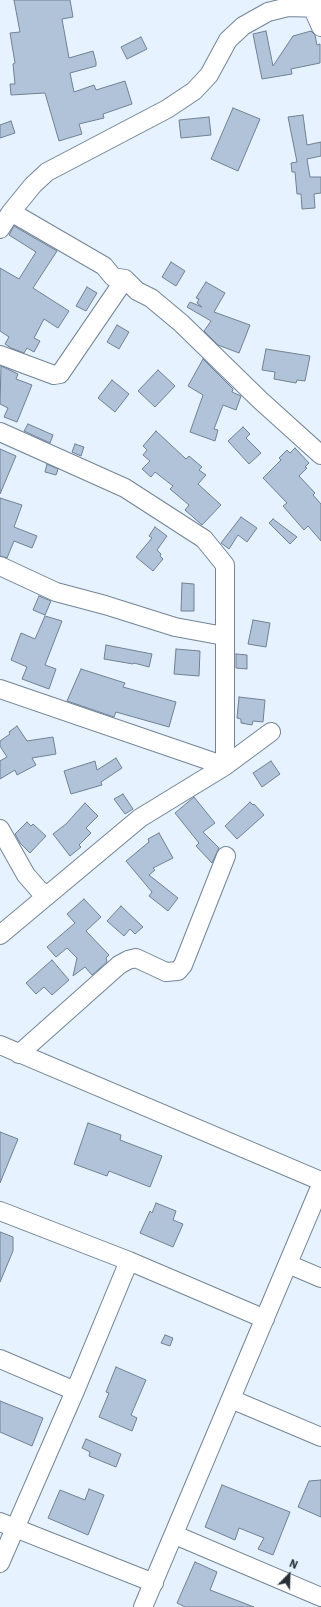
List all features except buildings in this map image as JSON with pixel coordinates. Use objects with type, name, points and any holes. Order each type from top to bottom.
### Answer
[{"type":"street","points":[[0,229],[11,212],[33,185],[47,172],[167,109],[194,91],[209,75],[228,40],[243,26],[268,12],[288,7],[316,6],[321,27]]},
{"type":"street","points":[[11,212],[104,266],[113,277],[125,279],[137,291],[151,298],[181,323],[260,400],[321,455]]},
{"type":"street","points":[[0,355],[54,375],[60,374],[125,279]]},
{"type":"street","points":[[0,432],[125,488],[204,539],[225,565],[225,766]]},
{"type":"street","points":[[0,566],[56,592],[106,605],[195,632],[224,636]]},
{"type":"street","points":[[0,689],[225,766]]},
{"type":"street","points":[[0,935],[140,818],[225,766],[271,732]]},
{"type":"street","points":[[0,829],[26,875],[39,890],[48,895]]},
{"type":"street","points":[[20,1054],[119,965],[128,960],[136,958],[166,972],[178,971],[183,965],[226,856]]},
{"type":"street","points":[[0,1045],[321,1181]]},
{"type":"street","points":[[143,1607],[175,1535],[321,1185]]},
{"type":"street","points":[[0,1211],[129,1261],[265,1319]]},
{"type":"street","points":[[0,1563],[7,1525],[75,1391],[129,1261]]},
{"type":"street","points":[[288,1264],[321,1278]]},
{"type":"street","points":[[0,1359],[75,1391]]},
{"type":"street","points":[[231,1399],[321,1437]]},
{"type":"street","points":[[7,1525],[154,1582]]},
{"type":"street","points":[[175,1535],[321,1596]]}]
